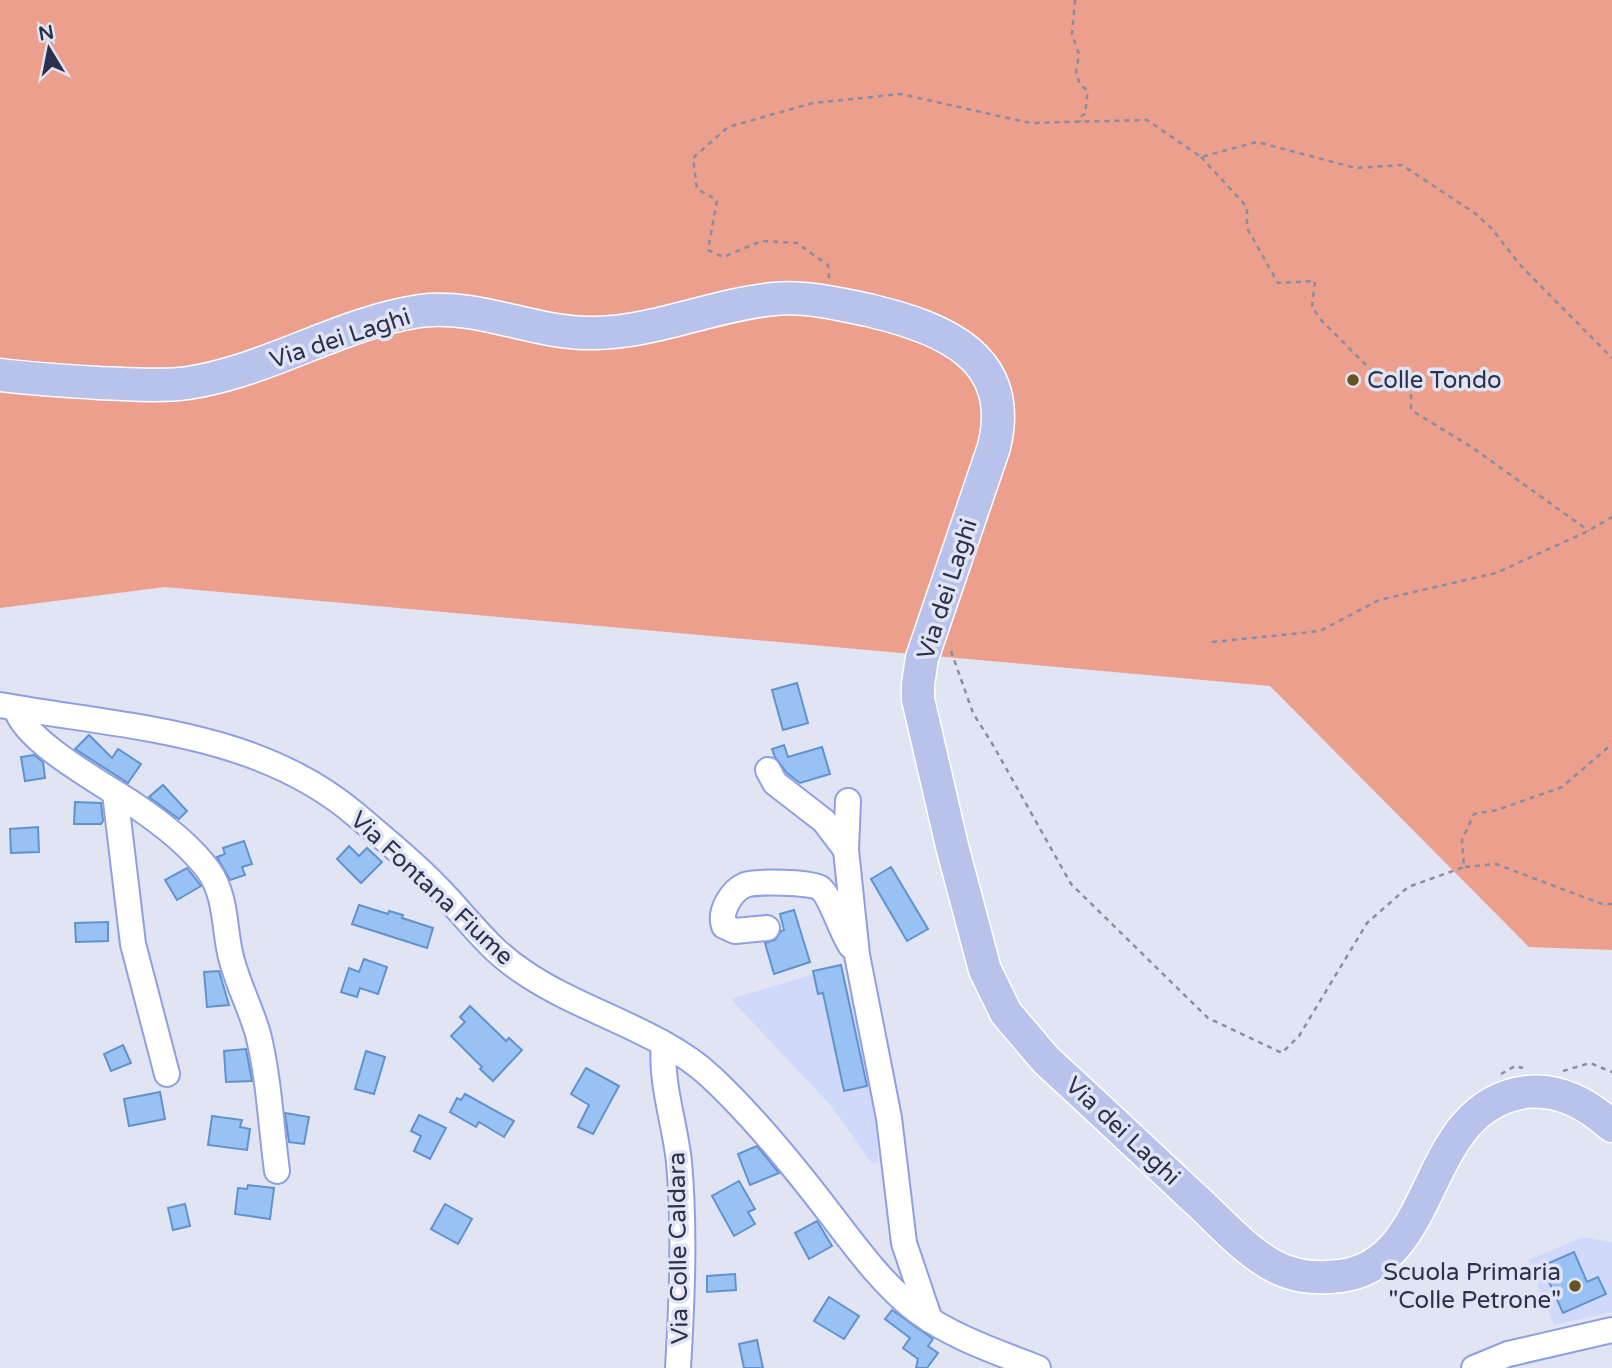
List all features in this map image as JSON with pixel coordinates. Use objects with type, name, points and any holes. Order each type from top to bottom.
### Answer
[{"type":"main road","name":"Via dei Laghi","points":[[0,375],[130,384],[188,383],[236,371],[391,318],[430,310],[467,312],[557,330],[592,334],[643,329],[767,300],[791,298],[825,302],[909,320],[938,331],[957,342],[975,358],[988,376],[994,392],[998,421],[994,447],[919,678],[920,711],[979,951],[999,1000],[1015,1025],[1046,1059],[1219,1221],[1265,1261],[1288,1273],[1316,1277],[1347,1275],[1391,1251],[1407,1229],[1459,1132],[1476,1114],[1504,1098],[1524,1093],[1553,1093],[1588,1107],[1612,1126]]},
{"type":"street","points":[[8,707],[24,726],[68,762],[150,816],[192,852],[207,869],[217,887],[225,913],[231,957],[260,1046],[277,1171]]},
{"type":"street","name":"Via Fontana Fiume","points":[[8,707],[191,736],[249,755],[302,777],[347,807],[423,873],[477,933],[510,963],[562,995],[659,1043],[695,1064],[718,1084],[785,1157],[881,1277],[906,1303],[930,1320],[987,1348],[1038,1368]]},
{"type":"street","points":[[768,769],[775,783],[824,821],[846,850]]},
{"type":"street","points":[[115,793],[133,944],[167,1074]]},
{"type":"street","points":[[848,801],[846,850],[857,955],[886,1103],[904,1243],[930,1320]]},
{"type":"street","points":[[767,928],[735,931],[724,926],[723,912],[739,889],[755,883],[816,886],[825,893],[838,924],[857,955]]},
{"type":"street","name":"Via Colle Caldara","points":[[659,1043],[675,1126],[681,1183],[678,1368]]},
{"type":"street","points":[[1474,1368],[1493,1359],[1533,1347],[1612,1330]]},
{"type":"street","points":[[679,1343],[688,1368]]},
{"type":"path","points":[[1075,0],[1073,34],[1079,54],[1076,72],[1080,85],[1087,90],[1088,97],[1086,113],[1079,118],[1080,122]]},
{"type":"path","points":[[825,302],[830,284],[828,265],[797,243],[762,241],[723,257],[708,250],[717,200],[697,189],[693,158],[728,127],[813,103],[901,94],[1030,123],[1147,120],[1201,157],[1247,207],[1247,228],[1278,283],[1315,281],[1312,307],[1322,321],[1374,373],[1411,392],[1411,411],[1474,448],[1588,531]]},
{"type":"path","points":[[1201,157],[1257,142],[1356,168],[1402,165],[1476,214],[1492,229],[1521,266],[1612,358]]},
{"type":"path","points":[[1212,642],[1320,631],[1379,600],[1496,573],[1588,531],[1612,517]]},
{"type":"path","points":[[932,632],[950,646],[973,713],[1071,884],[1208,1018],[1282,1053],[1299,1036],[1367,923],[1408,887],[1464,867],[1496,864],[1602,904],[1612,904]]},
{"type":"path","points":[[1464,867],[1462,840],[1474,814],[1497,810],[1562,787],[1612,744]]},
{"type":"shaded area","points":[[0,0],[1612,0],[1612,950],[1529,947],[1270,686],[165,587],[0,608]]},
{"type":"shaded area","points":[[834,968],[851,997],[874,1102],[879,1162],[872,1164],[833,1108],[731,999]]},
{"type":"shaded area","name":"Scuola Primaria \"Colle Petrone\"","points":[[1583,1237],[1612,1242],[1612,1312],[1554,1325],[1528,1260]]},
{"type":"building","points":[[797,683],[808,723],[783,730],[772,690]]},
{"type":"building","points":[[89,735],[112,758],[118,749],[141,764],[128,783],[75,749]]},
{"type":"building","points":[[784,745],[788,757],[822,747],[830,774],[800,783],[787,773],[775,757],[772,749]]},
{"type":"building","points":[[34,755],[43,762],[45,778],[25,781],[21,757]]},
{"type":"building","points":[[163,785],[187,811],[179,819],[149,797]]},
{"type":"building","points":[[75,802],[101,803],[101,824],[74,824]]},
{"type":"building","points":[[38,827],[39,852],[11,853],[10,829]]},
{"type":"building","points":[[244,841],[252,864],[242,867],[245,875],[230,880],[217,857],[225,854],[223,848]]},
{"type":"building","points":[[349,846],[359,856],[367,848],[382,862],[361,883],[337,859]]},
{"type":"building","points":[[891,867],[928,929],[907,941],[871,879]]},
{"type":"building","points":[[187,868],[201,886],[177,900],[165,880]]},
{"type":"building","points":[[359,905],[388,914],[389,911],[403,915],[402,918],[433,928],[427,948],[352,924]]},
{"type":"building","points":[[794,910],[810,962],[774,974],[765,943],[775,940],[784,930],[780,914]]},
{"type":"building","points":[[108,922],[108,941],[76,942],[75,923]]},
{"type":"building","points":[[364,959],[387,967],[378,994],[360,988],[357,997],[341,992],[349,968],[359,972]]},
{"type":"building","points":[[841,965],[867,1086],[844,1091],[823,993],[818,994],[813,971]]},
{"type":"building","points":[[219,971],[229,1005],[207,1007],[204,972]]},
{"type":"building","points":[[470,1006],[506,1041],[509,1038],[522,1050],[493,1081],[451,1036],[465,1022],[460,1017]]},
{"type":"building","points":[[123,1045],[131,1063],[111,1071],[104,1054]]},
{"type":"building","points":[[246,1049],[252,1081],[226,1082],[224,1051]]},
{"type":"building","points":[[366,1051],[385,1057],[374,1094],[355,1089]]},
{"type":"building","points":[[586,1068],[619,1086],[593,1134],[578,1127],[589,1105],[571,1094]]},
{"type":"building","points":[[160,1092],[165,1119],[129,1126],[124,1099]]},
{"type":"building","points":[[465,1094],[514,1121],[504,1137],[479,1122],[476,1127],[450,1112],[457,1098],[461,1100]]},
{"type":"building","points":[[285,1113],[309,1117],[304,1144],[289,1142]]},
{"type":"building","points":[[419,1115],[446,1128],[430,1159],[414,1151],[421,1136],[411,1131]]},
{"type":"building","points":[[212,1116],[242,1120],[240,1127],[250,1129],[247,1150],[208,1145]]},
{"type":"building","points":[[757,1146],[779,1173],[750,1185],[738,1154]]},
{"type":"building","points":[[739,1181],[755,1209],[748,1212],[755,1224],[734,1236],[712,1196]]},
{"type":"building","points":[[248,1185],[274,1188],[270,1219],[235,1214],[238,1188],[247,1189]]},
{"type":"building","points":[[185,1204],[190,1226],[173,1230],[168,1208]]},
{"type":"building","points":[[445,1204],[472,1219],[458,1244],[431,1229]]},
{"type":"building","points":[[817,1221],[832,1246],[809,1259],[795,1233]]},
{"type":"building","points":[[1574,1252],[1587,1282],[1598,1277],[1606,1294],[1563,1313],[1542,1266]]},
{"type":"building","points":[[735,1274],[736,1290],[707,1292],[707,1276]]},
{"type":"building","points":[[829,1297],[859,1316],[844,1339],[814,1321]]},
{"type":"building","points":[[892,1310],[933,1339],[928,1346],[938,1353],[927,1368],[916,1368],[918,1359],[903,1348],[910,1338],[885,1319]]},
{"type":"building","points":[[757,1340],[763,1368],[744,1368],[739,1344]]},
{"type":"place","name":"Colle Tondo","points":[[1353,380]]},
{"type":"place","name":"Scuola Primaria \"Colle Petrone\"","points":[[1575,1286]]}]
